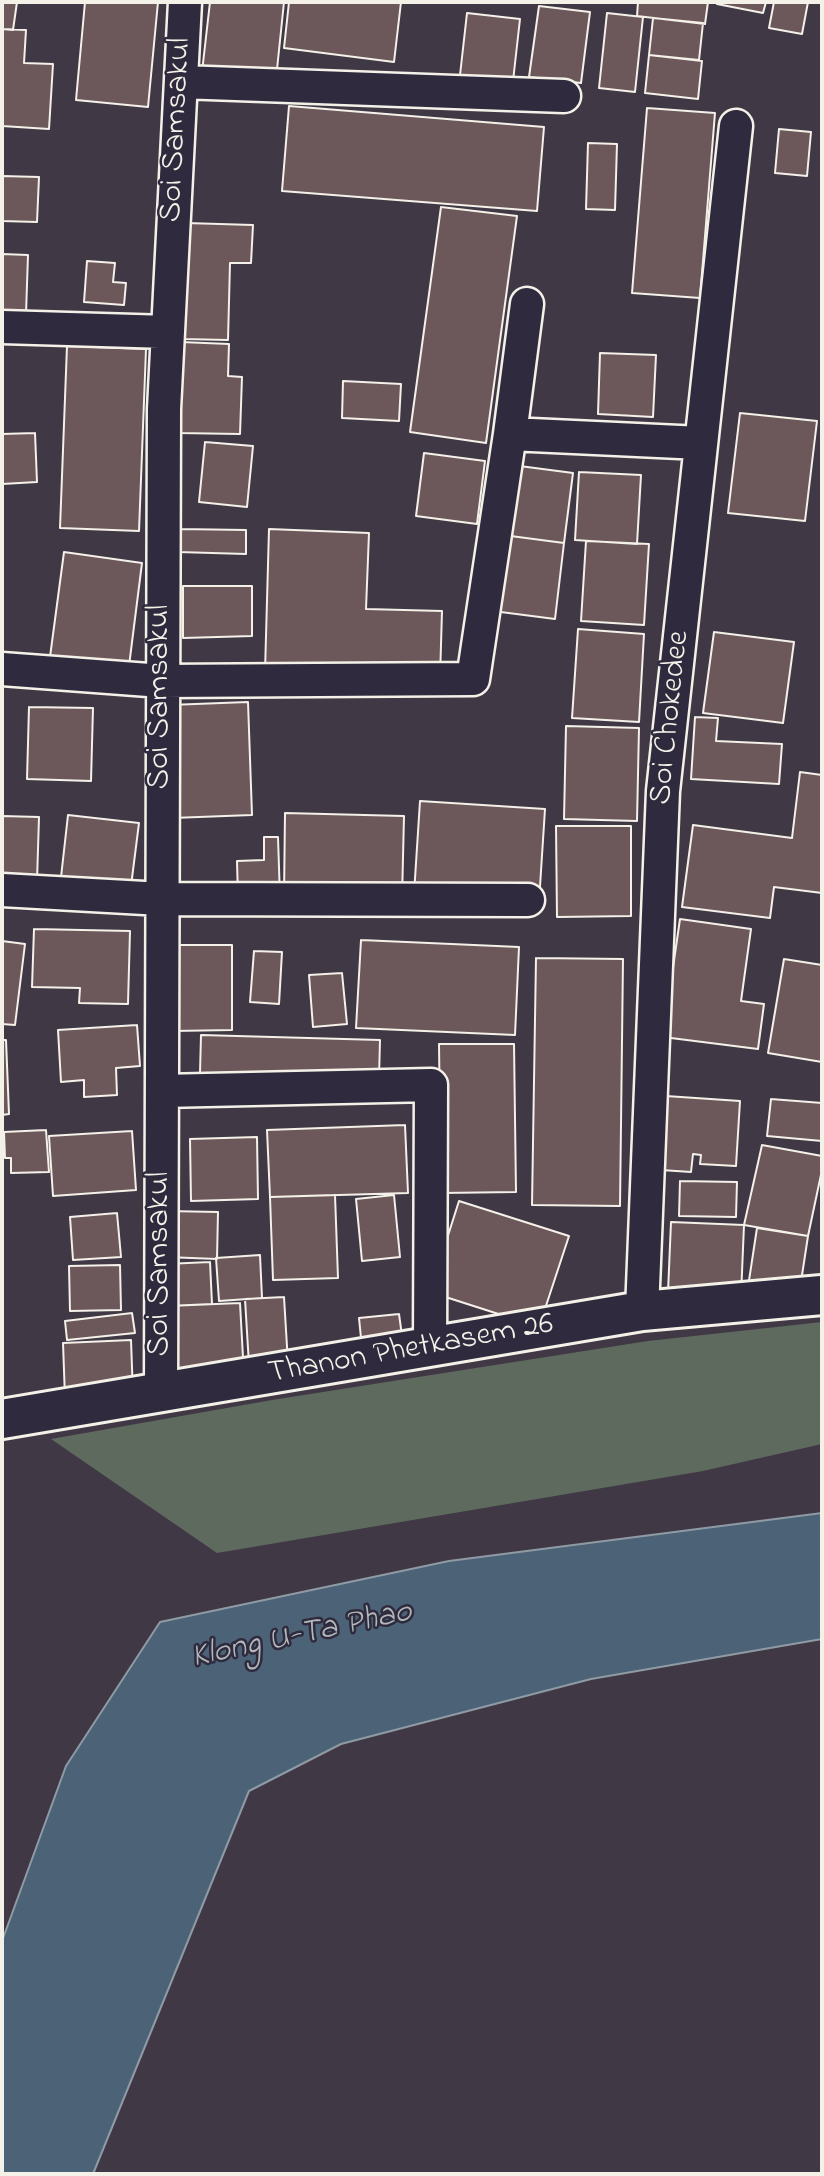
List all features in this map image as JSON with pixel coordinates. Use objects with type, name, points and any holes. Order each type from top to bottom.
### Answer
[{"type":"street","name":"Soi Samsakul","points":[[161,1392],[164,410],[185,2]]},
{"type":"street","points":[[181,82],[564,96]]},
{"type":"street","name":"Soi Chokedee","points":[[642,1311],[663,791],[736,126]]},
{"type":"street","points":[[2,669],[162,681],[473,679],[527,304]]},
{"type":"street","points":[[2,327],[167,332]]},
{"type":"street","points":[[510,434],[701,443]]},
{"type":"street","points":[[2,890],[162,899],[528,900]]},
{"type":"street","points":[[162,1091],[431,1085],[430,1348]]},
{"type":"street","name":"Thanon Phetkasem 26","points":[[2,1419],[642,1311],[822,1295]]},
{"type":"green space","points":[[822,1322],[822,1444],[703,1471],[217,1553],[51,1439],[272,1400],[648,1341]]},
{"type":"water","name":"Klong U-Ta Phao","points":[[822,1513],[822,1639],[591,1679],[341,1744],[249,1791],[93,2174],[2,2174],[2,1941],[66,1766],[160,1622],[449,1561]]},
{"type":"building","points":[[2,2],[17,2],[13,30],[2,29]]},
{"type":"building","points":[[85,2],[158,2],[148,107],[76,100]]},
{"type":"building","points":[[210,2],[284,2],[276,79],[202,72]]},
{"type":"building","points":[[289,2],[401,2],[394,62],[284,48]]},
{"type":"building","points":[[638,2],[708,2],[705,24],[637,16]]},
{"type":"building","points":[[717,2],[766,2],[763,13]]},
{"type":"building","points":[[774,2],[808,2],[802,34],[769,28]]},
{"type":"building","points":[[539,6],[590,12],[581,83],[529,77]]},
{"type":"building","points":[[467,13],[520,19],[512,90],[459,84]]},
{"type":"building","points":[[607,13],[643,17],[635,92],[599,88]]},
{"type":"building","points":[[653,18],[703,23],[699,60],[649,55]]},
{"type":"building","points":[[2,29],[26,30],[24,63],[53,64],[49,129],[2,126]]},
{"type":"building","points":[[649,55],[702,61],[698,99],[645,93]]},
{"type":"building","points":[[289,106],[544,127],[537,211],[282,191]]},
{"type":"building","points":[[647,108],[715,113],[700,298],[632,293]]},
{"type":"building","points":[[779,129],[811,132],[807,176],[775,173]]},
{"type":"building","points":[[588,143],[617,144],[615,210],[586,209]]},
{"type":"building","points":[[2,176],[39,177],[37,222],[2,221]]},
{"type":"building","points":[[441,207],[517,216],[486,443],[410,432]]},
{"type":"building","points":[[186,223],[253,225],[251,263],[230,263],[228,340],[182,339]]},
{"type":"building","points":[[2,254],[28,255],[26,314],[2,313]]},
{"type":"building","points":[[87,261],[115,263],[113,282],[126,283],[124,305],[84,302]]},
{"type":"building","points":[[181,342],[229,344],[228,376],[242,377],[240,434],[178,433]]},
{"type":"building","points":[[67,346],[146,349],[139,531],[60,528]]},
{"type":"building","points":[[600,353],[656,355],[653,417],[598,414]]},
{"type":"building","points":[[343,381],[401,384],[399,421],[342,418]]},
{"type":"building","points":[[740,413],[817,421],[805,521],[728,513]]},
{"type":"building","points":[[35,433],[37,482],[2,484],[2,434]]},
{"type":"building","points":[[205,442],[253,446],[247,507],[199,502]]},
{"type":"building","points":[[424,453],[485,461],[477,524],[416,516]]},
{"type":"building","points":[[512,465],[573,473],[564,543],[503,535]]},
{"type":"building","points":[[579,472],[641,475],[637,544],[575,540]]},
{"type":"building","points":[[179,529],[246,530],[246,554],[178,552]]},
{"type":"building","points":[[269,529],[369,533],[366,609],[442,611],[440,678],[265,672]]},
{"type":"building","points":[[503,535],[564,543],[555,619],[493,611]]},
{"type":"building","points":[[586,541],[649,544],[644,625],[581,621]]},
{"type":"building","points":[[64,552],[142,563],[129,666],[50,657]]},
{"type":"building","points":[[183,586],[252,586],[252,636],[183,638]]},
{"type":"building","points":[[578,629],[644,634],[639,722],[572,718]]},
{"type":"building","points":[[714,632],[794,642],[783,723],[703,713]]},
{"type":"building","points":[[248,702],[252,815],[172,818],[169,705]]},
{"type":"building","points":[[29,707],[93,708],[91,781],[27,779]]},
{"type":"building","points":[[695,717],[718,718],[716,741],[782,744],[779,784],[691,779]]},
{"type":"building","points":[[566,726],[639,728],[637,821],[564,819]]},
{"type":"building","points":[[800,772],[822,775],[822,893],[774,887],[770,918],[682,907],[693,825],[792,838]]},
{"type":"building","points":[[420,801],[545,809],[539,902],[414,894]]},
{"type":"building","points":[[285,813],[404,816],[402,899],[284,897]]},
{"type":"building","points":[[68,815],[139,823],[130,894],[60,886]]},
{"type":"building","points":[[2,816],[39,817],[37,881],[2,880]]},
{"type":"building","points":[[556,826],[631,826],[631,916],[557,917]]},
{"type":"building","points":[[264,837],[278,837],[280,898],[238,899],[237,861],[264,860]]},
{"type":"building","points":[[680,919],[751,929],[741,1001],[764,1004],[758,1049],[663,1037]]},
{"type":"building","points":[[34,929],[130,931],[128,1004],[79,1003],[80,988],[32,987]]},
{"type":"building","points":[[361,940],[519,947],[515,1035],[356,1028]]},
{"type":"building","points":[[2,941],[25,944],[15,1025],[2,1024]]},
{"type":"building","points":[[173,945],[232,945],[232,1030],[173,1031]]},
{"type":"building","points":[[254,951],[282,952],[279,1004],[250,1002]]},
{"type":"building","points":[[536,958],[623,959],[620,1206],[532,1205]]},
{"type":"building","points":[[784,959],[822,965],[822,1062],[768,1053]]},
{"type":"building","points":[[342,973],[347,1024],[313,1027],[309,975]]},
{"type":"building","points":[[137,1025],[140,1066],[116,1068],[117,1095],[84,1097],[84,1080],[61,1082],[58,1030]]},
{"type":"building","points":[[201,1035],[380,1040],[379,1078],[200,1073]]},
{"type":"building","points":[[2,1040],[6,1040],[9,1114],[2,1115]]},
{"type":"building","points":[[439,1044],[514,1044],[516,1192],[441,1193]]},
{"type":"building","points":[[666,1096],[740,1101],[736,1166],[700,1164],[701,1155],[693,1154],[691,1172],[661,1170]]},
{"type":"building","points":[[771,1099],[822,1103],[822,1141],[767,1136]]},
{"type":"building","points":[[405,1125],[408,1193],[270,1197],[267,1130]]},
{"type":"building","points":[[46,1130],[49,1172],[11,1173],[11,1158],[5,1158],[4,1132]]},
{"type":"building","points":[[132,1131],[136,1190],[53,1196],[49,1136]]},
{"type":"building","points":[[257,1137],[258,1199],[191,1201],[190,1139]]},
{"type":"building","points":[[762,1145],[822,1156],[822,1170],[808,1236],[744,1225]]},
{"type":"building","points":[[680,1181],[737,1182],[736,1217],[679,1216]]},
{"type":"building","points":[[335,1195],[338,1278],[273,1280],[270,1197]]},
{"type":"building","points":[[394,1195],[400,1257],[362,1261],[356,1199]]},
{"type":"building","points":[[459,1201],[569,1236],[539,1327],[430,1292]]},
{"type":"building","points":[[167,1211],[218,1212],[217,1259],[166,1257]]},
{"type":"building","points":[[117,1213],[121,1257],[73,1260],[70,1217]]},
{"type":"building","points":[[671,1222],[744,1225],[741,1296],[668,1292]]},
{"type":"building","points":[[757,1228],[808,1236],[799,1295],[748,1287]]},
{"type":"building","points":[[260,1255],[262,1298],[219,1301],[216,1258]]},
{"type":"building","points":[[210,1262],[212,1304],[168,1306],[166,1264]]},
{"type":"building","points":[[120,1265],[121,1310],[70,1311],[69,1266]]},
{"type":"building","points":[[284,1297],[288,1363],[249,1365],[245,1299]]},
{"type":"building","points":[[240,1303],[244,1376],[171,1379],[168,1306]]},
{"type":"building","points":[[132,1313],[135,1333],[67,1340],[65,1321]]},
{"type":"building","points":[[399,1314],[403,1343],[362,1348],[359,1318]]},
{"type":"building","points":[[131,1340],[133,1395],[65,1398],[63,1343]]}]
